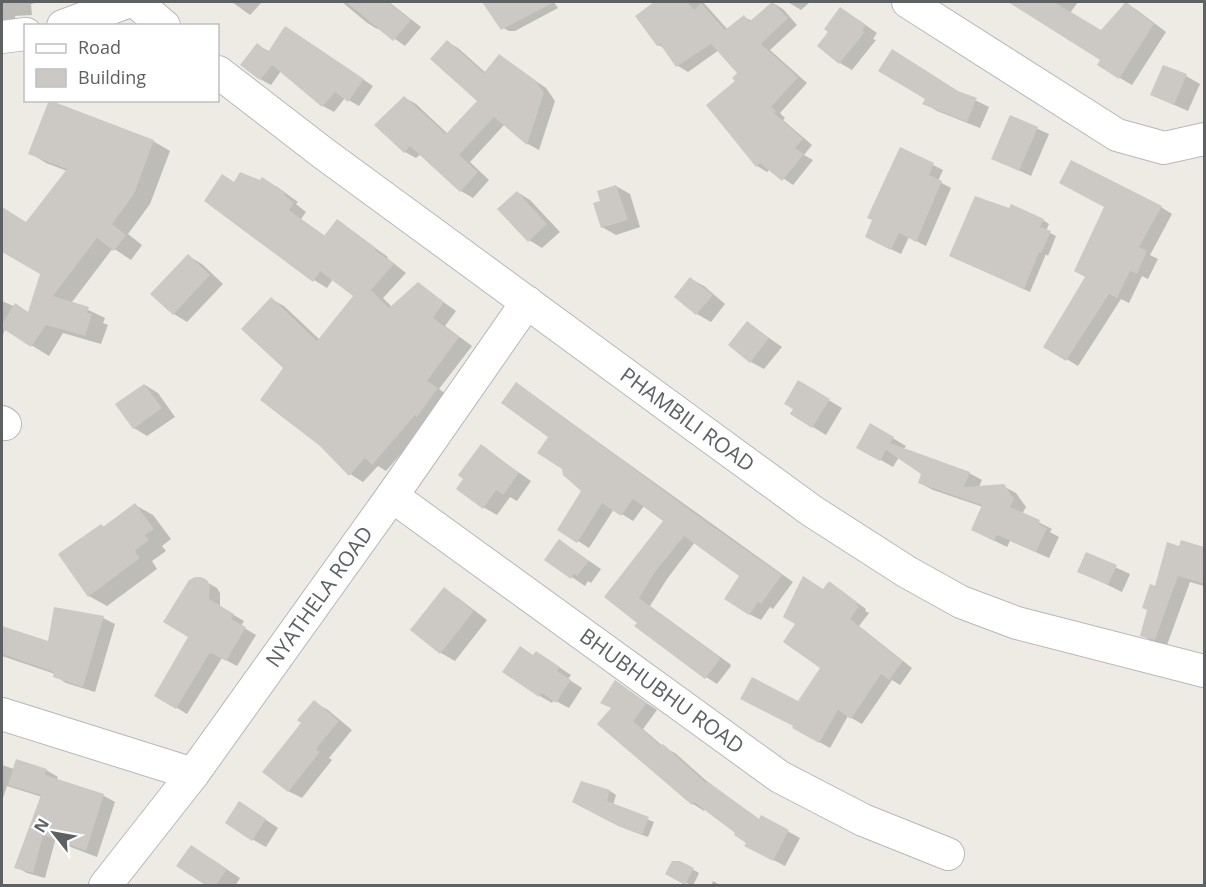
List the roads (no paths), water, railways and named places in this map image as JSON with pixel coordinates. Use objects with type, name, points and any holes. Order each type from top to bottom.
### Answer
[{"type":"street","points":[[68,24],[127,2]]},
{"type":"street","points":[[136,2],[162,24]]},
{"type":"street","points":[[908,2],[1117,135],[1164,148],[1204,139]]},
{"type":"street","points":[[2,37],[24,34]]},
{"type":"street","name":"PHAMBILI ROAD","points":[[219,73],[323,153],[812,510],[907,572],[961,602],[1017,623],[1204,671]]},
{"type":"street","name":"NYATHELA ROAD","points":[[105,885],[194,774],[527,302]]},
{"type":"street","name":"BHUBHUBHU ROAD","points":[[392,496],[780,777],[863,820],[948,854]]},
{"type":"street","points":[[2,714],[194,774]]}]
